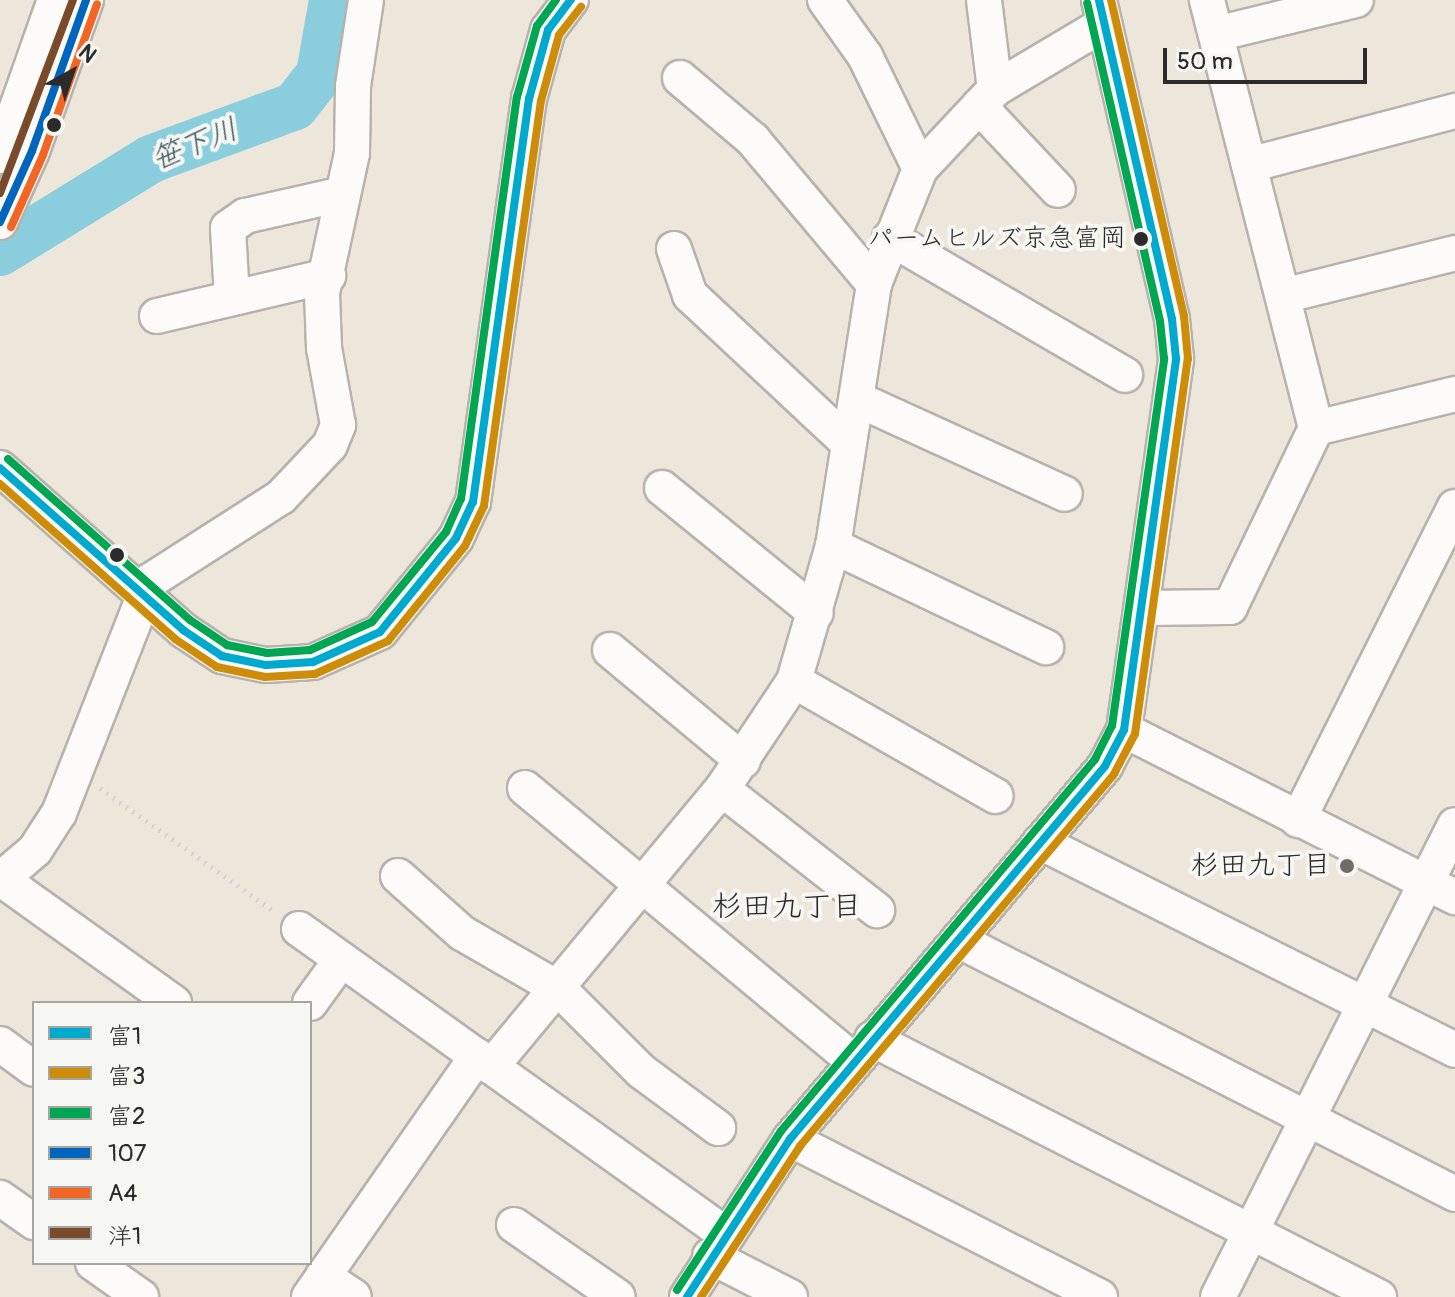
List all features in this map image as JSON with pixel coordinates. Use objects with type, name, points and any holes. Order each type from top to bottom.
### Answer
[{"type":"street","points":[[0,156],[55,0]]},
{"type":"street","points":[[0,222],[32,151],[86,0]]},
{"type":"street","points":[[171,1001],[0,879],[35,850],[59,813],[88,779],[150,581],[281,497],[330,445],[338,425],[324,348],[322,293],[352,153],[355,64],[366,0]]},
{"type":"street","points":[[0,468],[144,597],[222,656],[266,665],[313,662],[380,632],[456,538],[473,502],[529,99],[548,30],[571,0]]},
{"type":"street","points":[[825,0],[865,56],[920,169]]},
{"type":"street","points":[[984,0],[987,98],[1043,186]]},
{"type":"street","points":[[1143,608],[1230,607],[1316,428],[1207,0]]},
{"type":"street","points":[[1216,34],[1356,0]]},
{"type":"street","points":[[354,1297],[316,1286],[484,1062],[559,989],[722,789],[794,681],[833,546],[848,443],[859,400],[874,284],[920,169],[987,98],[1101,12],[1172,319],[1176,359],[1124,730],[1105,766],[790,1139],[717,1245],[687,1297]]},
{"type":"street","points":[[680,78],[753,140],[874,284]]},
{"type":"street","points":[[1249,165],[1455,111]]},
{"type":"street","points":[[232,298],[228,228],[245,216],[343,194]]},
{"type":"street","points":[[890,238],[1073,360],[1125,375]]},
{"type":"street","points":[[674,249],[690,295],[848,443]]},
{"type":"street","points":[[1283,296],[1455,253]]},
{"type":"street","points":[[157,316],[328,276]]},
{"type":"street","points":[[1316,428],[1455,394]]},
{"type":"street","points":[[859,400],[1065,494]]},
{"type":"street","points":[[662,488],[816,613]]},
{"type":"street","points":[[1298,820],[1455,507]]},
{"type":"street","points":[[833,546],[1028,646]]},
{"type":"street","points":[[610,650],[743,761]]},
{"type":"street","points":[[794,681],[996,796]]},
{"type":"street","points":[[1124,730],[1440,890]]},
{"type":"street","points":[[525,788],[642,885],[863,1050],[1250,1232],[1379,1297]]},
{"type":"street","points":[[722,789],[877,910]]},
{"type":"street","points":[[1218,1297],[1364,1003],[1440,890],[1455,825]]},
{"type":"street","points":[[1040,842],[1455,1050]]},
{"type":"street","points":[[398,876],[462,933],[559,989],[641,1071],[718,1128]]},
{"type":"street","points":[[299,929],[484,1062],[717,1245],[790,1297]]},
{"type":"street","points":[[958,940],[1455,1194]]},
{"type":"street","points":[[311,1001],[341,960]]},
{"type":"street","points":[[0,1044],[32,1068]]},
{"type":"street","points":[[790,1139],[1100,1297]]},
{"type":"street","points":[[0,1198],[32,1221]]},
{"type":"street","points":[[514,1225],[618,1297]]},
{"type":"path","points":[[88,779],[299,929]]},
{"type":"waterway","name":"笹下川","points":[[0,252],[151,159],[295,106],[320,74],[333,0]]},
{"type":"transit line","name":"洋1","points":[[0,193],[73,0]]},
{"type":"transit line","name":"107","points":[[0,222],[32,151],[86,0]]},
{"type":"transit line","name":"富2","points":[[8,459],[190,620],[227,645],[267,653],[310,650],[372,622],[446,532],[461,499],[517,97],[537,26],[556,0]]},
{"type":"transit line","name":"富1","points":[[0,468],[183,630],[222,656],[266,665],[313,662],[380,632],[456,538],[473,502],[529,99],[548,30],[571,0]]},
{"type":"transit line","name":"富1","points":[[687,1297],[790,1139],[1105,766],[1124,730],[1176,359],[1172,319],[1099,0]]},
{"type":"transit line","name":"富3","points":[[701,1297],[800,1146],[1114,774],[1135,734],[1188,359],[1184,316],[1111,0]]},
{"type":"transit line","name":"富2","points":[[677,1290],[781,1131],[1095,759],[1112,726],[1164,359],[1160,321],[1087,3]]},
{"type":"transit line","name":"A4","points":[[11,227],[43,155],[97,4]]},
{"type":"transit line","name":"富3","points":[[0,484],[175,639],[217,667],[265,677],[315,674],[388,641],[465,546],[484,506],[541,101],[559,35],[581,7]]},
{"type":"place","name":"パームヒルズ京急富岡","points":[[1141,239]]},
{"type":"place","name":"杉田九丁目","points":[[1347,866]]},
{"type":"district","name":"杉田九丁目","points":[[787,907]]}]
